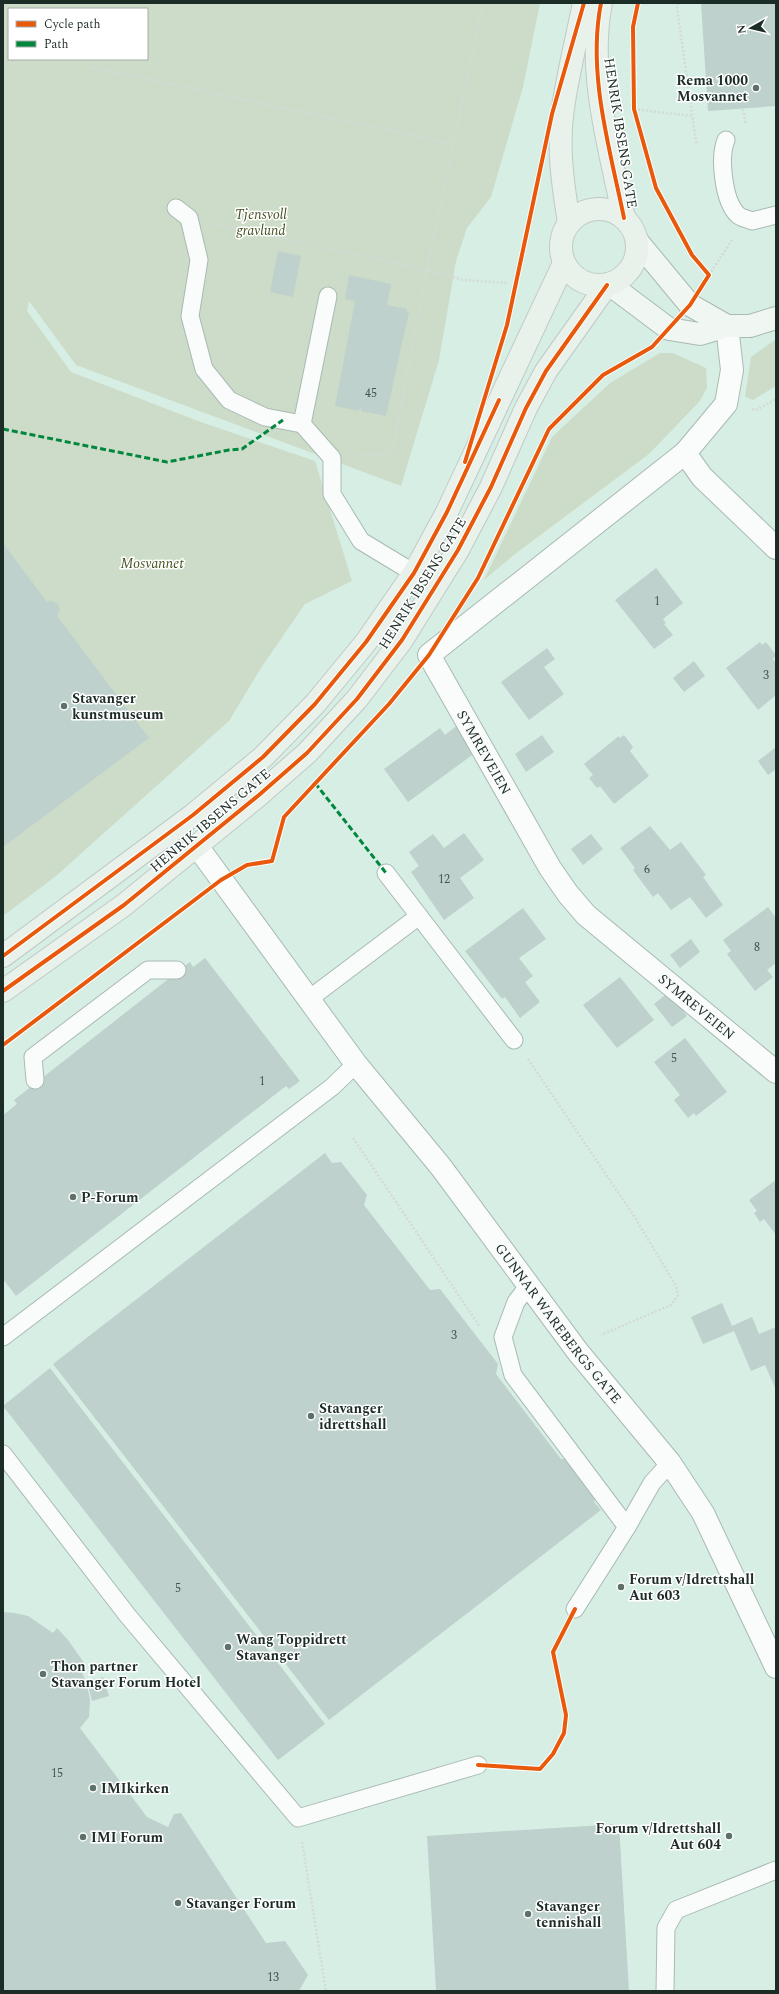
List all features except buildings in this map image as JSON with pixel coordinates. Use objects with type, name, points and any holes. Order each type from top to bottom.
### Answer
[{"type":"main road","points":[[568,223],[561,173],[560,146],[562,109],[584,3]]},
{"type":"main road","name":"HENRIK IBSENS GATE","points":[[601,3],[596,48],[603,112],[624,218]]},
{"type":"main road","points":[[601,209],[614,212],[624,218],[632,228],[637,241],[637,252],[633,263],[627,272],[619,280],[608,284],[594,285],[581,282],[571,274],[564,263],[560,243],[563,232],[568,223],[578,215],[589,210],[601,209]]},
{"type":"main road","name":"HENRIK IBSENS GATE","points":[[3,956],[193,815],[263,757],[315,704],[366,642],[414,574],[450,506],[564,263]]},
{"type":"main road","name":"HENRIK IBSENS GATE","points":[[3,991],[124,905],[197,846],[307,753],[357,699],[402,640],[458,550],[491,487],[526,408],[546,371],[608,284]]},
{"type":"street","points":[[637,241],[690,305],[727,326]]},
{"type":"street","points":[[608,284],[669,329],[700,334],[727,326],[750,326],[776,318]]},
{"type":"street","points":[[727,326],[732,370],[726,404],[685,453],[702,477],[776,548]]},
{"type":"street","name":"SYMREVEIEN","points":[[685,453],[429,655],[550,868],[568,894],[586,915],[776,1072]]},
{"type":"street","name":"GUNNAR WAREBERGS GATE","points":[[197,846],[356,1064],[441,1167],[578,1352],[670,1463],[702,1513],[776,1667]]},
{"type":"lane","points":[[724,145],[725,187],[730,202],[738,215],[752,221],[776,215]]},
{"type":"lane","points":[[176,208],[189,218],[199,260],[190,316],[204,369],[229,400],[266,417],[302,424],[332,458],[332,494],[361,541],[414,574]]},
{"type":"lane","points":[[302,424],[328,296]]},
{"type":"lane","points":[[386,873],[514,1040]]},
{"type":"lane","points":[[309,999],[419,916]]},
{"type":"lane","points":[[35,1080],[33,1057],[148,970],[177,970]]},
{"type":"lane","points":[[4,1335],[332,1087],[356,1064]]},
{"type":"lane","points":[[528,1286],[516,1302],[503,1337],[513,1375],[627,1527]]},
{"type":"lane","points":[[3,1454],[128,1616],[298,1818],[478,1765]]},
{"type":"lane","points":[[575,1609],[627,1527],[652,1483],[670,1463]]},
{"type":"lane","points":[[665,1991],[666,1928],[676,1910],[776,1870]]},
{"type":"path","points":[[332,458],[392,453],[427,270],[483,3]]},
{"type":"path","points":[[679,3],[677,8],[696,142],[724,145]]},
{"type":"path","points":[[90,67],[454,144]]},
{"type":"path","points":[[634,109],[692,116]]},
{"type":"path","points":[[189,218],[427,270],[463,280],[508,283]]},
{"type":"path","points":[[709,275],[731,243]]},
{"type":"path","points":[[514,1040],[557,1100],[630,1210],[676,1286],[678,1295],[671,1305],[598,1337],[578,1352]]},
{"type":"path","points":[[353,1138],[482,1329]]},
{"type":"path","points":[[298,1818],[326,1991]]},
{"type":"green space","points":[[3,3],[540,3],[523,87],[491,197],[467,228],[456,261],[439,360],[401,486],[76,365],[29,301],[27,311],[71,372],[198,421],[315,461],[352,581],[305,604],[261,668],[229,721],[56,876],[3,916]]},
{"type":"green space","points":[[776,339],[776,386],[753,400],[745,397],[751,357]]},
{"type":"green space","points":[[660,353],[673,353],[706,368],[707,388],[699,402],[649,454],[515,554],[484,580],[552,437],[610,383]]},
{"type":"marked path","points":[[3,429],[167,462],[229,450],[242,449],[283,420]]},
{"type":"marked path","points":[[315,783],[386,873]]},
{"type":"cycle path","points":[[465,462],[507,325],[552,114],[584,3]]},
{"type":"cycle path","points":[[601,3],[597,30],[598,84],[607,138],[624,218]]},
{"type":"cycle path","points":[[3,1045],[221,880],[247,865],[272,861],[284,817],[389,704],[429,655],[478,578],[549,429],[603,375],[652,347],[690,305],[709,275],[692,255],[656,188],[634,109],[633,27],[638,3]]},
{"type":"cycle path","points":[[3,991],[124,905],[259,795],[307,753],[357,699],[402,640],[458,550],[491,487],[526,408],[546,371],[607,285]]},
{"type":"cycle path","points":[[3,956],[193,815],[263,757],[315,704],[366,642],[414,573],[447,512],[499,400]]},
{"type":"cycle path","points":[[478,1765],[540,1769],[553,1754],[564,1733],[566,1715],[553,1652],[575,1609]]},
{"type":"place","name":"Rema 1000 Mosvannet","points":[[756,88]]},
{"type":"place","name":"Stavanger kunstmuseum","points":[[64,706]]},
{"type":"place","name":"P-Forum","points":[[73,1197]]},
{"type":"place","name":"Stavanger idrettshall","points":[[311,1416]]},
{"type":"place","name":"Forum v/Idrettshall Aut 603","points":[[621,1587]]},
{"type":"place","name":"Wang Toppidrett Stavanger","points":[[228,1647]]},
{"type":"place","name":"Thon partner Stavanger Forum Hotel","points":[[43,1674]]},
{"type":"place","name":"IMIkirken","points":[[93,1788]]},
{"type":"place","name":"Forum v/Idrettshall Aut 604","points":[[729,1836]]},
{"type":"place","name":"IMI Forum","points":[[83,1837]]},
{"type":"place","name":"Stavanger Forum","points":[[178,1903]]},
{"type":"place","name":"Stavanger tennishall","points":[[528,1914]]},
{"type":"park label","name":"Tjensvoll gravlund","points":[[261,222]]},
{"type":"park label","name":"Mosvannet","points":[[152,563]]}]
